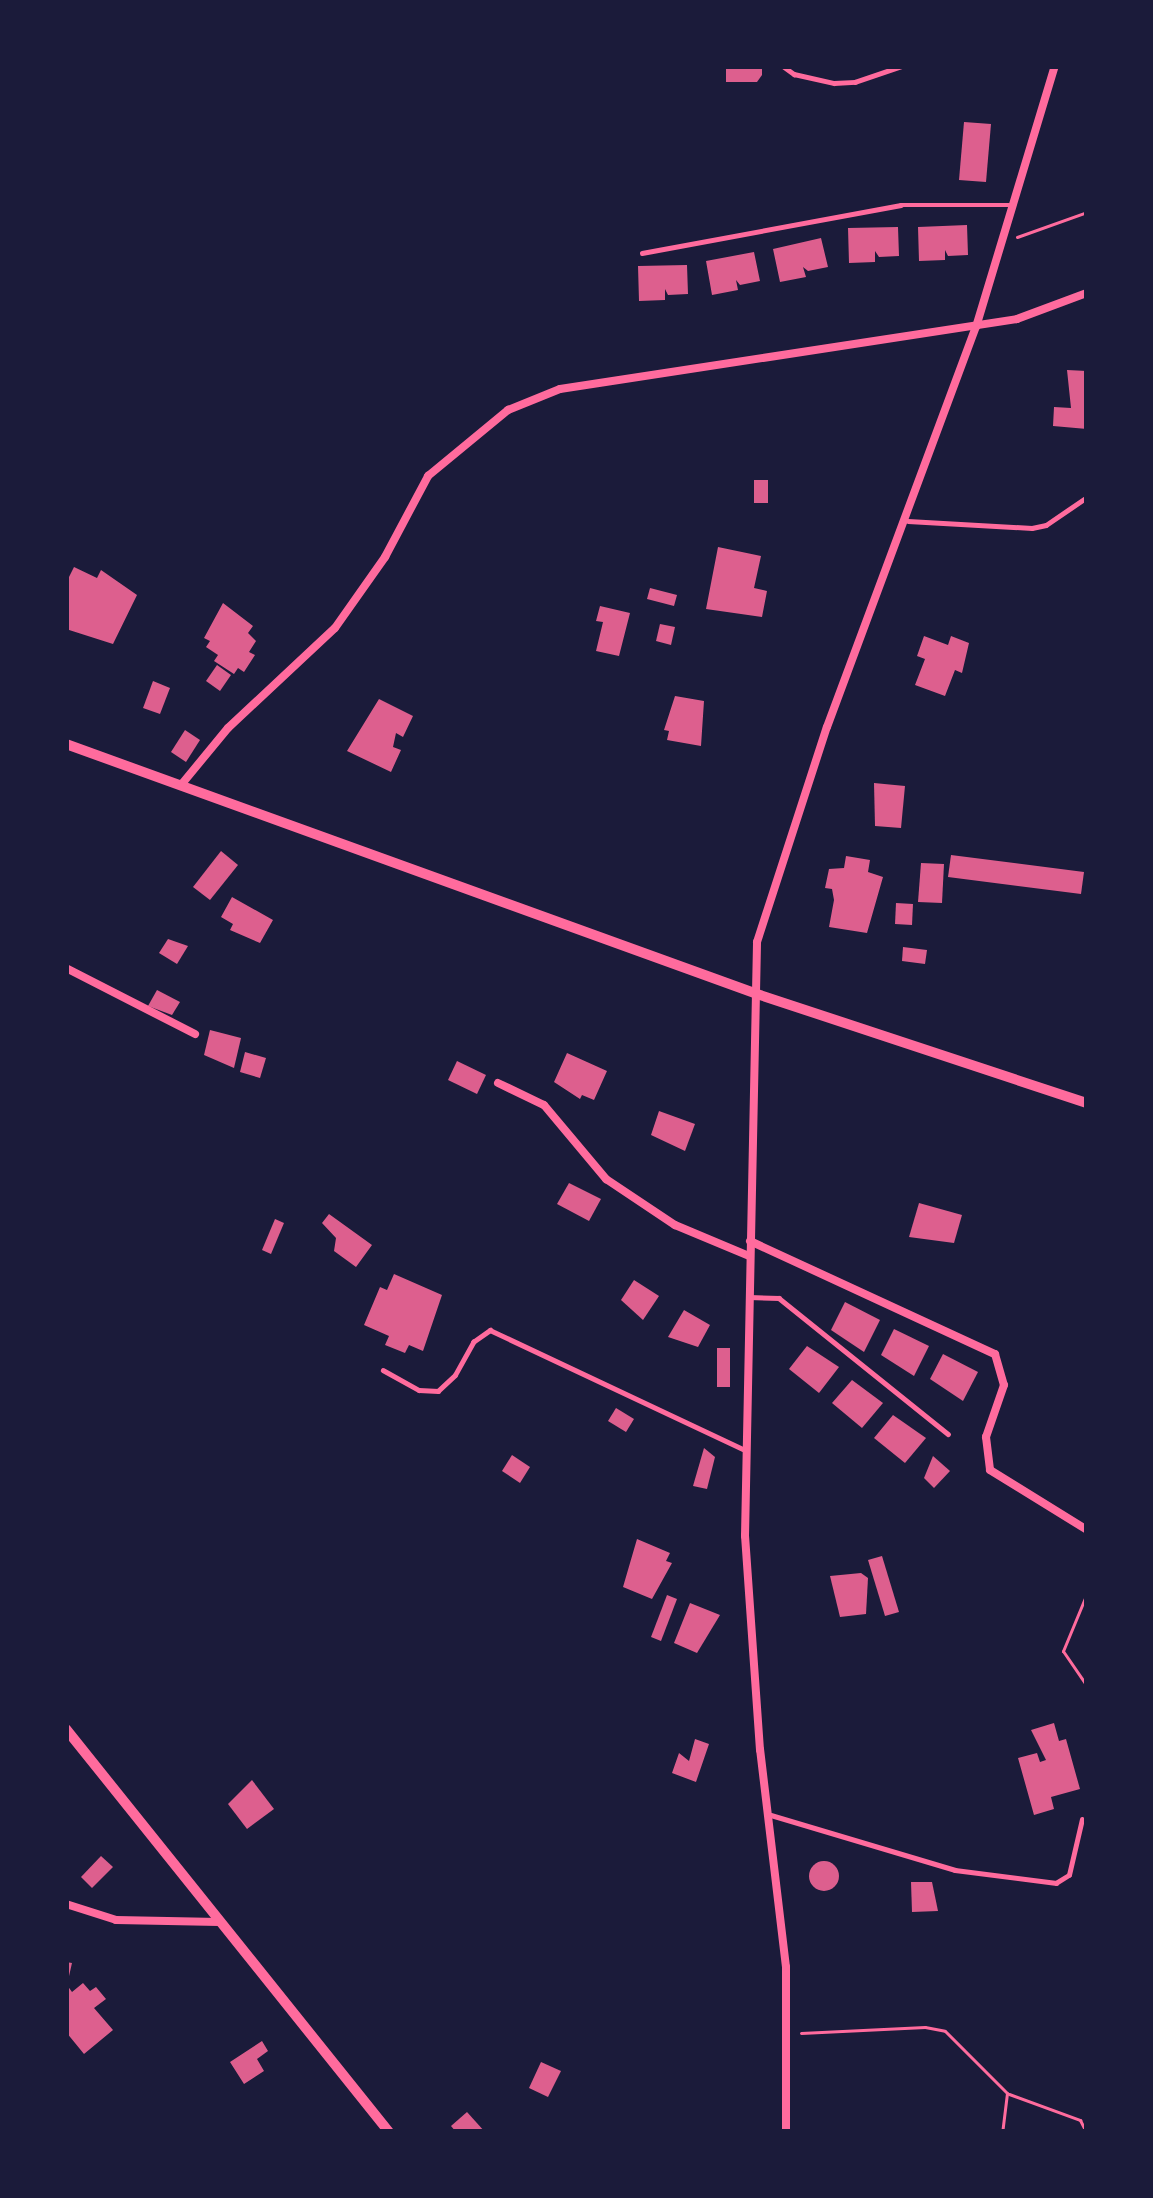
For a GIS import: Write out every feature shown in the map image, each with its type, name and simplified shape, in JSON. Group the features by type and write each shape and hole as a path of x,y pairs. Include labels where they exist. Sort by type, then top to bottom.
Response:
{"street":[{"path":"786,2132 786,1966 766,1814 745,1536 758,942 827,727 908,521 976,327 1055,66"},
{"path":"180,786 228,728 335,628 386,556 428,476 508,410 560,389 976,327 1039,313 1087,293"},
{"path":"66,744 757,994 1087,1102"},
{"path":"66,968 195,1034"},
{"path":"498,1083 544,1105 606,1179 675,1225 749,1256"},
{"path":"750,1241 995,1354 1004,1385 986,1437 990,1470 1087,1531"},
{"path":"66,1729 389,2132"},
{"path":"66,1904 116,1920 219,1922"}],"lane":[{"path":"783,66 794,74 834,83 855,82 902,66"},
{"path":"642,254 901,205 1014,205"},
{"path":"908,521 1032,528 1046,525 1087,497"},
{"path":"749,1297 779,1298 948,1434"},
{"path":"383,1370 419,1390 438,1390 455,1375 473,1342 490,1330 745,1450"},
{"path":"766,1814 955,1870 1056,1883 1070,1875 1082,1819"}],"path":[{"path":"1004,239 1087,212"},
{"path":"1087,1593 1063,1652 1087,1686"},
{"path":"788,2033 926,2026 945,2031 1007,2093 1080,2120 1086,2132"},
{"path":"1002,2132 1007,2093"}],"building":[{"path":"726,66 762,66 762,75 757,82 726,82"},
{"path":"964,122 991,124 986,182 959,180"},
{"path":"967,225 968,255 948,256 945,250 945,260 919,261 918,227"},
{"path":"898,227 899,256 879,257 875,251 875,262 849,263 848,228"},
{"path":"821,238 828,267 808,271 803,267 806,277 780,282 773,249"},
{"path":"754,252 760,281 740,285 736,280 738,290 712,295 706,261"},
{"path":"687,265 688,294 668,295 665,289 665,300 639,301 638,266"},
{"path":"1067,370 1087,371 1087,429 1053,426 1054,407 1071,408"},
{"path":"754,480 768,480 768,503 754,503"},
{"path":"718,547 761,556 754,588 767,591 762,617 706,609"},
{"path":"74,567 97,578 101,570 137,595 113,644 66,629 66,583"},
{"path":"650,588 677,595 674,606 647,599"},
{"path":"223,603 253,626 248,633 256,641 249,652 255,655 244,672 238,668 234,674 214,661 218,655 206,647 210,641 204,638"},
{"path":"600,606 630,613 619,656 596,651 603,622 596,621"},
{"path":"660,624 675,627 671,645 656,641"},
{"path":"924,636 948,645 951,636 969,643 962,673 955,670 945,696 915,685 925,659 917,656"},
{"path":"217,665 231,675 220,691 206,681"},
{"path":"153,681 170,688 160,714 143,708"},
{"path":"675,696 704,701 701,746 667,740 669,731 664,730"},
{"path":"379,699 413,716 403,737 396,733 393,747 401,750 391,772 347,751"},
{"path":"185,730 200,740 186,762 171,752"},
{"path":"874,783 905,786 901,828 875,826"},
{"path":"221,851 238,865 210,900 193,887"},
{"path":"951,855 1084,872 1081,894 948,877"},
{"path":"846,856 870,860 868,872 883,877 867,933 829,927 834,900 832,889 825,888 829,869 844,868"},
{"path":"921,863 944,864 942,903 918,902"},
{"path":"232,897 273,920 260,943 230,930 233,924 221,917"},
{"path":"896,903 913,904 912,925 895,924"},
{"path":"168,939 188,946 177,964 159,953"},
{"path":"903,947 927,950 925,964 902,961"},
{"path":"157,990 180,1002 172,1015 148,1006"},
{"path":"210,1030 241,1038 234,1068 204,1055"},
{"path":"245,1052 266,1058 260,1078 240,1072"},
{"path":"567,1053 607,1071 594,1100 582,1095 580,1099 554,1082"},
{"path":"457,1061 486,1075 477,1094 448,1080"},
{"path":"659,1111 695,1124 685,1151 651,1135"},
{"path":"569,1183 601,1199 589,1221 557,1204"},
{"path":"919,1203 962,1215 954,1243 909,1237"},
{"path":"329,1214 372,1245 356,1267 334,1251 336,1238 322,1223"},
{"path":"275,1219 284,1223 271,1254 262,1250"},
{"path":"394,1274 442,1295 423,1351 409,1345 405,1353 385,1345 389,1336 364,1325 380,1287 387,1290"},
{"path":"634,1280 659,1296 643,1320 621,1300"},
{"path":"845,1302 880,1320 864,1352 831,1330"},
{"path":"684,1310 710,1325 698,1347 668,1337"},
{"path":"894,1329 929,1346 914,1376 881,1355"},
{"path":"807,1346 839,1367 819,1393 789,1369"},
{"path":"717,1348 730,1348 730,1387 717,1387"},
{"path":"943,1354 978,1372 963,1401 930,1379"},
{"path":"852,1380 883,1403 862,1428 832,1403"},
{"path":"616,1408 634,1419 626,1432 608,1421"},
{"path":"893,1415 926,1438 905,1463 874,1438"},
{"path":"704,1448 715,1457 707,1489 693,1486"},
{"path":"512,1455 530,1467 520,1483 502,1471"},
{"path":"933,1456 950,1471 934,1488 924,1478"},
{"path":"637,1539 670,1553 666,1561 672,1563 652,1599 623,1587"},
{"path":"882,1556 899,1612 885,1616 868,1560"},
{"path":"861,1573 868,1578 866,1614 840,1617 830,1576"},
{"path":"667,1595 677,1599 661,1641 651,1637"},
{"path":"690,1603 720,1615 697,1653 674,1643"},
{"path":"1054,1723 1059,1741 1066,1739 1080,1789 1051,1797 1054,1809 1034,1815 1018,1758 1037,1753 1040,1762 1046,1760 1031,1730"},
{"path":"695,1739 709,1744 696,1782 672,1773 679,1753 689,1761"},
{"path":"252,1780 274,1809 247,1829 228,1804"},
{"path":"101,1856 113,1867 92,1888 81,1877"},
{"path":"824,1861 839,1876 824,1891 809,1876"},
{"path":"911,1882 932,1882 938,1911 912,1912"},
{"path":"66,1962 72,1963 67,1985 72,1992 83,1983 90,1991 96,1987 106,1999 94,2008 113,2030 84,2054 66,2032"},
{"path":"262,2041 268,2051 257,2059 264,2071 244,2084 230,2062"},
{"path":"541,2062 561,2071 548,2097 529,2088"},
{"path":"467,2112 485,2132 456,2132 451,2126"}]}
